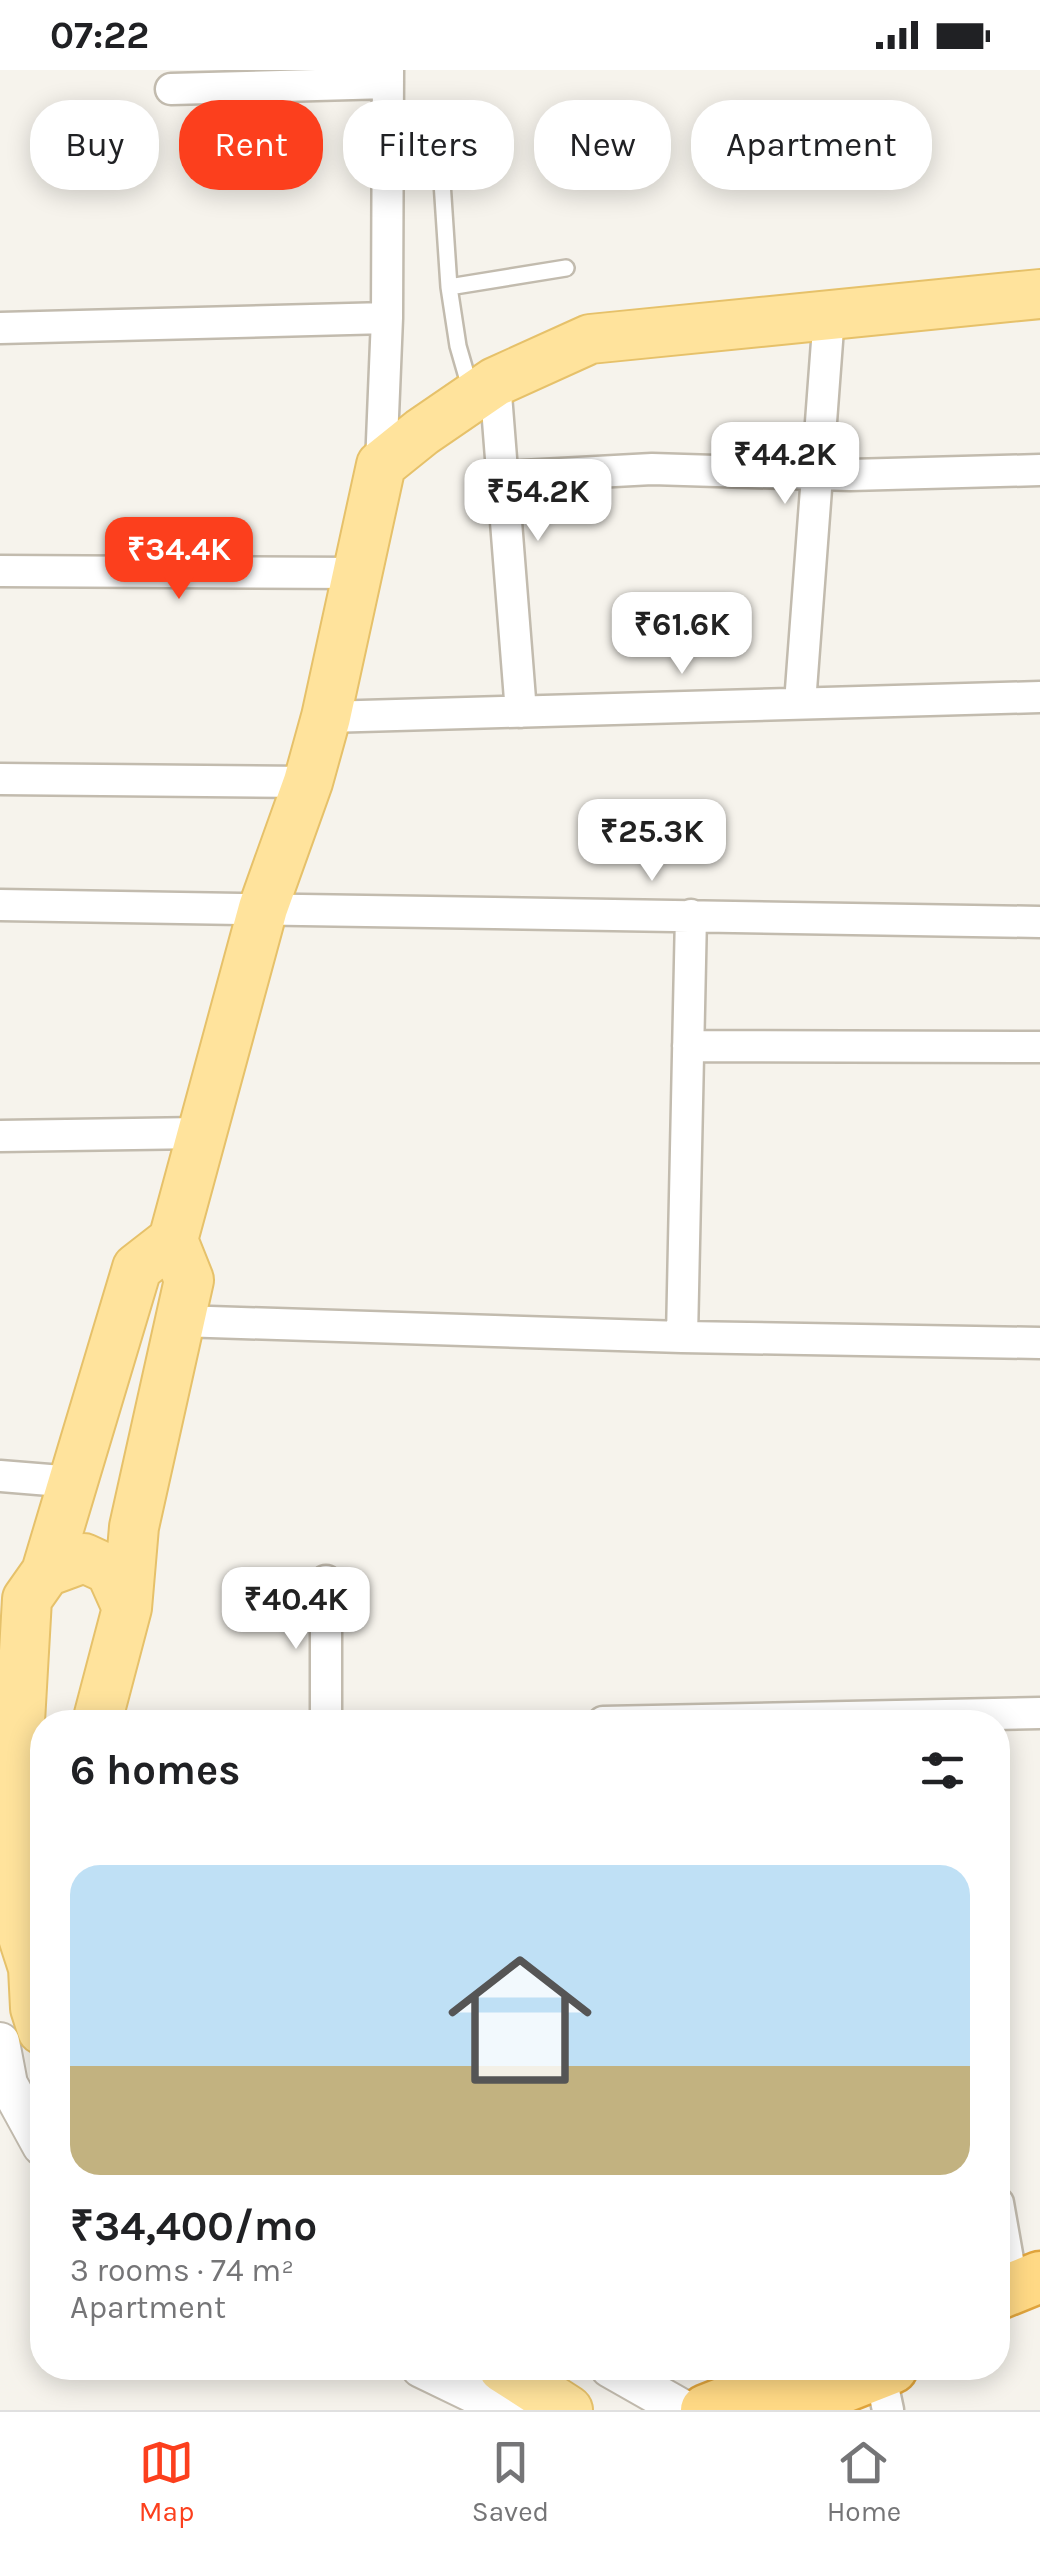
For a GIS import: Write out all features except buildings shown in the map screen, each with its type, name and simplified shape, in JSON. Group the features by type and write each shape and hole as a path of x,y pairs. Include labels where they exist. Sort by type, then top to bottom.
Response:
{"highway":[{"path":"706,2410 782,2380"},
{"path":"785,2410 882,2380"}],"main road":[{"path":"100,1710 127,1608 134,1527 189,1280 173,1240 264,908 326,718 381,465 484,389 590,339 1040,294"},
{"path":"27,1963 27,1599 46,1572 137,1268 173,1240"},
{"path":"46,1572 84,1558 110,1570 127,1608"},
{"path":"522,2380 568,2410"}],"street":[{"path":"172,89 388,77 387,318 381,465"},
{"path":"800,704 829,315"},
{"path":"0,328 387,318"},
{"path":"484,389 502,477 521,712"},
{"path":"502,477 652,469 817,474 1040,470"},
{"path":"0,570 359,573"},
{"path":"326,718 1040,697"},
{"path":"0,779 308,782"},
{"path":"0,905 1040,922"},
{"path":"682,1337 690,915"},
{"path":"688,1046 1040,1046"},
{"path":"0,1136 200,1133"},
{"path":"180,1321 682,1337 1040,1343"},
{"path":"0,1476 74,1482"},
{"path":"326,1581 326,1710"},
{"path":"1010,1714 1040,1713"},
{"path":"0,2042 8,2084 30,2124"},
{"path":"1010,2261 1018,2299"},
{"path":"446,2380 508,2410"},
{"path":"631,2380 684,2410"}],"lane":[{"path":"443,190 449,288 458,346 484,389"},
{"path":"449,288 566,268"}]}
